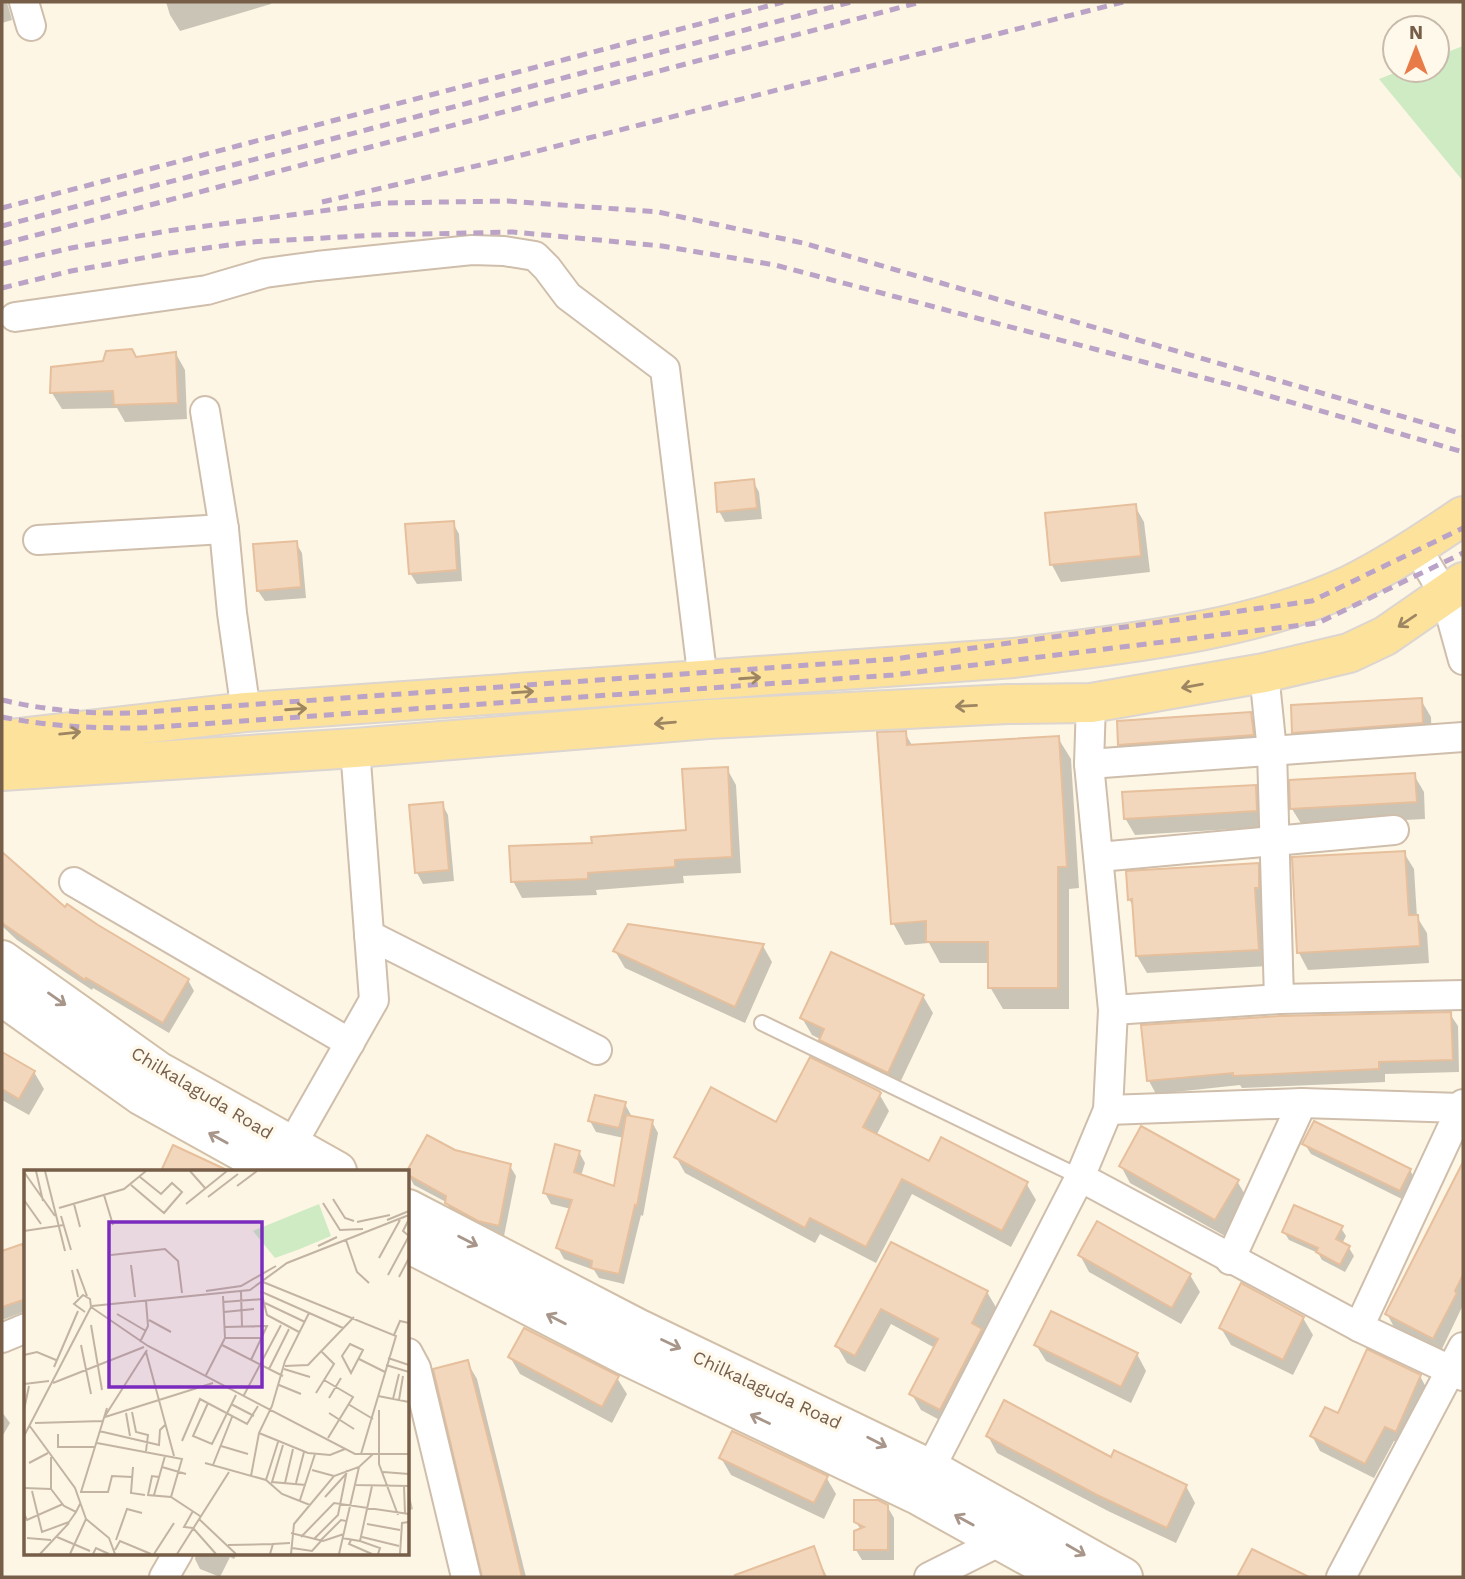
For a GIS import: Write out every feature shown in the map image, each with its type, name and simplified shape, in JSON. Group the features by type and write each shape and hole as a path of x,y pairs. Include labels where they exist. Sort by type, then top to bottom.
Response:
{"main road":[{"path":"2,740 246,712 1014,658 1103,647 1269,615 1348,585 1416,547 1463,516"},
{"path":"2,771 355,748 708,719 1008,704 1091,703 1264,674 1349,653 1384,636 1454,588"},
{"name":"Chilkalaguda Road","path":"2,960 284,1158"},
{"name":"Chilkalaguda Road","path":"2,996 142,1096 284,1158 333,1170"},
{"name":"Chilkalaguda Road","path":"410,1210 638,1328 930,1468 1123,1577"},
{"name":"Chilkalaguda Road","path":"410,1244 625,1354 916,1494 1066,1577"}],"street":[{"path":"15,317 207,290 265,273 317,266 472,250 535,256 568,296 665,369 703,681"},
{"path":"205,411 225,529 232,613 246,712"},
{"path":"38,540 225,529"},
{"path":"1416,547 1454,588 1463,660"},
{"path":"1264,674 1272,751 1279,999"},
{"path":"930,1468 1080,1177 1108,1110 1113,1010 1090,764 1091,703"},
{"path":"1090,764 1463,737"},
{"path":"284,1158 374,1000 355,748"},
{"path":"1099,857 1394,830"},
{"path":"74,883 349,1043"},
{"path":"369,934 597,1050"},
{"path":"1113,1010 1279,999 1463,995"},
{"path":"1108,1110 1302,1102 1462,1106 1359,1327"},
{"path":"1230,1259 1302,1102"},
{"path":"1080,1177 1359,1327 1459,1364 1341,1577"},
{"path":"2,1338 24,1329"},
{"path":"410,1357 416,1368 466,1577"},
{"path":"929,1577 1001,1541"},
{"path":"164,1577 177,1554"}],"lane":[{"path":"762,1023 1080,1177"}],"green space":[{"path":"1463,46 1463,181 1383,84 1451,84 1451,51"}],"building":[{"path":"132,349 136,357 176,352 178,403 114,405 113,391 50,393 51,367 103,361 106,351"},
{"path":"754,479 757,508 717,512 715,483"},
{"path":"1136,504 1141,556 1050,565 1045,513"},
{"path":"454,521 457,570 409,574 405,524"},
{"path":"297,541 301,587 257,591 253,544"},
{"path":"1422,698 1423,723 1292,733 1291,705"},
{"path":"1251,712 1254,735 1118,745 1117,721"},
{"path":"906,731 907,745 1059,736 1067,867 1058,867 1058,988 988,988 988,942 926,942 926,921 891,924 877,732"},
{"path":"728,767 732,857 675,860 675,867 588,873 588,879 511,882 509,846 592,843 591,837 686,830 682,769"},
{"path":"1415,773 1417,802 1290,809 1289,780"},
{"path":"1256,785 1257,811 1124,819 1122,792"},
{"path":"443,802 449,870 415,873 409,805"},
{"path":"1405,851 1409,915 1418,915 1420,946 1297,953 1292,857"},
{"path":"2,852 65,907 67,904 189,979 163,1023 86,978 85,980 2,923"},
{"path":"1259,863 1259,888 1255,888 1259,950 1136,956 1132,899 1128,900 1126,871"},
{"path":"628,924 764,944 735,1007 613,951"},
{"path":"831,952 924,995 888,1073 819,1040 824,1029 800,1018"},
{"path":"1451,1012 1453,1060 1379,1062 1379,1069 1233,1076 1233,1073 1147,1081 1141,1025 1280,1016"},
{"path":"2,1052 35,1071 19,1099 2,1089"},
{"path":"810,1057 881,1093 863,1127 929,1161 941,1137 1028,1182 1002,1231 902,1179 866,1247 810,1218 805,1228 674,1157 711,1087 776,1122"},
{"path":"595,1095 626,1102 619,1128 588,1121"},
{"path":"626,1115 653,1120 637,1206 635,1205 619,1274 591,1268 592,1261 556,1248 572,1200 543,1193 555,1144 580,1151 574,1172 614,1186"},
{"path":"1314,1121 1411,1169 1400,1191 1302,1144"},
{"path":"1141,1126 1239,1180 1215,1220 1119,1166"},
{"path":"427,1135 455,1150 511,1164 499,1226 478,1221 445,1203 446,1196 410,1176 410,1170 408,1170"},
{"path":"173,1145 227,1170 161,1170"},
{"path":"1463,1162 1463,1275 1455,1291 1457,1293 1433,1339 1385,1314"},
{"path":"1294,1205 1343,1226 1336,1239 1350,1246 1340,1265 1316,1252 1318,1248 1282,1232"},
{"path":"1097,1221 1191,1274 1172,1308 1078,1255"},
{"path":"891,1242 988,1291 972,1323 982,1329 940,1410 909,1394 938,1339 881,1309 855,1356 835,1346"},
{"path":"22,1244 24,1250 24,1300 2,1307 2,1251"},
{"path":"1241,1283 1304,1317 1283,1360 1219,1328"},
{"path":"1051,1311 1138,1353 1121,1387 1034,1345"},
{"path":"524,1328 619,1376 602,1407 508,1357"},
{"path":"1367,1349 1421,1375 1396,1432 1385,1427 1365,1464 1310,1436 1325,1407 1338,1413"},
{"path":"468,1360 522,1577 482,1577 433,1369"},
{"path":"1004,1400 1111,1457 1114,1450 1187,1485 1167,1528 1097,1495 986,1436"},
{"path":"732,1431 828,1476 814,1503 719,1458"},
{"path":"854,1500 878,1500 888,1505 888,1550 854,1550 854,1531 864,1527 854,1522"},
{"path":"814,1546 825,1577 735,1575"},
{"path":"1252,1549 1309,1577 1237,1577"}],"railway":[{"path":"2,208 783,2"},
{"path":"2,226 851,2"},
{"path":"2,244 921,2"},
{"path":"322,202 506,159 1123,2"},
{"path":"2,264 71,248 167,231 383,203 508,201 658,212 803,243 1463,434"},
{"path":"2,288 71,271 251,242 377,235 513,232 662,246 775,265 1235,386 1463,452"},
{"path":"2,700 66,711 132,713 894,659 1312,601 1463,528"},
{"path":"2,717 73,726 144,728 893,675 1318,623 1463,553"}]}
